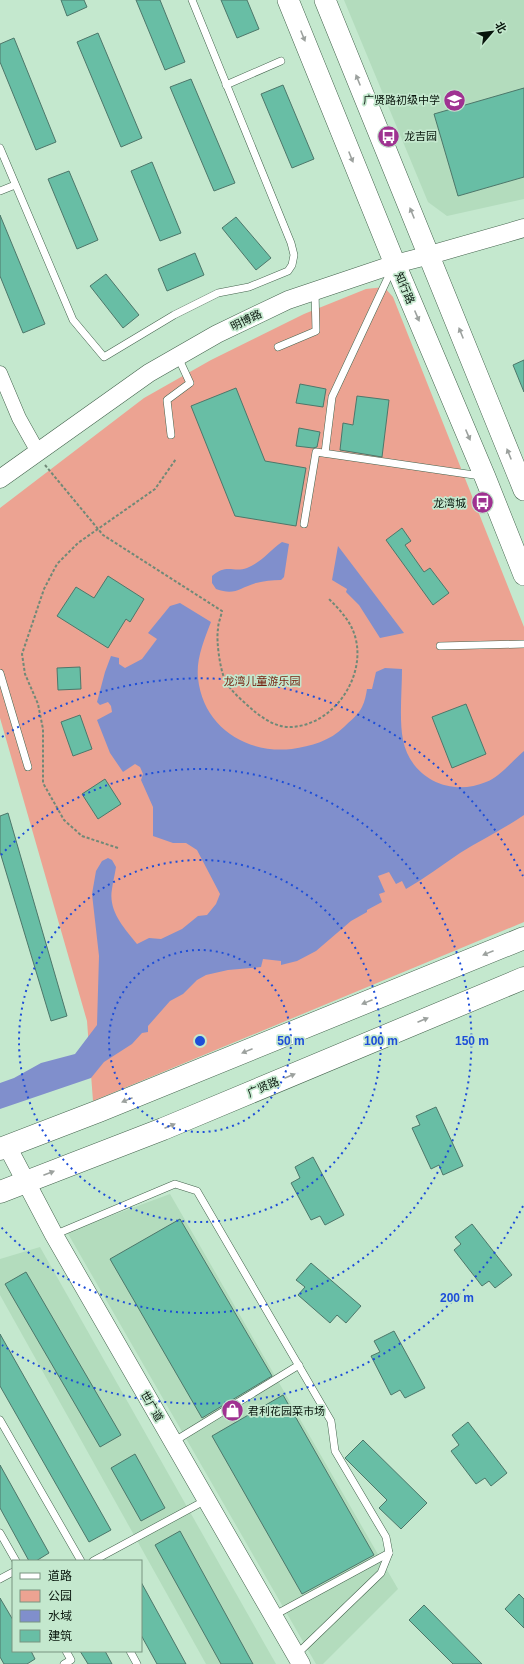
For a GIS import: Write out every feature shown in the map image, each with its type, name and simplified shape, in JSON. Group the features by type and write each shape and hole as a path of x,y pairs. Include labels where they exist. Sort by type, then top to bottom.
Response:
{"main road":[{"name":"知行路","path":"288,0 395,264 485,477 524,575"},
{"path":"325,0 524,490"},
{"path":"4,1148 99,1112 524,938"},
{"name":"广贤路","path":"0,1192 163,1129 524,978"}],"street":[{"name":"明博路","path":"0,479 149,373 217,334 288,300 395,264 430,256 524,228"},
{"path":"0,372 19,418 36,453"},
{"name":"世广道","path":"4,1148 26,1182 54,1236 298,1660"}],"lane":[{"path":"0,148 73,320 104,358 174,315 218,293 250,287 288,271 292,265 294,255 291,243 192,0"},
{"path":"226,85 281,61"},
{"path":"0,192 15,185"},
{"path":"325,453 332,397 395,264"},
{"path":"278,347 316,331 315,291"},
{"path":"172,436 167,400 190,383 178,356"},
{"path":"304,524 316,452 485,477"},
{"path":"440,646 524,644"},
{"path":"0,673 28,767"},
{"path":"54,1236 175,1184 197,1191 299,1365 331,1421 335,1450 386,1537 389,1553 381,1573 298,1660"},
{"path":"173,1442 299,1365"},
{"path":"0,1420 80,1560"},
{"path":"95,1560 206,1500"},
{"path":"0,1533 15,1560"},
{"path":"273,1616 389,1553"},
{"path":"0,1579 12,1573"},
{"path":"66,1652 69,1663"},
{"path":"131,1652 137,1664"}],"path":[{"path":"36,453 103,535 222,611 217,629 219,656 225,680 242,701 266,721 288,728 311,724 330,712 343,698 352,681 358,661 356,640 347,618 328,598"},
{"path":"118,848 82,836 64,820 43,783 44,729 38,704 25,674 22,654 44,589 56,564 78,543 155,489 176,459"}],"shaded area":[{"name":"广贤路初级中学","path":"344,0 524,0 524,199 447,216 428,202"},
{"name":"君利花园菜市场","path":"170,1194 398,1589 323,1664 316,1664 67,1232"},
{"path":"40,1247 276,1664 206,1664 0,1295 0,1259"}],"green space":[{"name":"龙湾儿童游乐园","path":"384,287 393,297 524,627 524,922 93,1101 87,1021 0,718 0,508 144,398 211,360 304,314 366,289"}],"water":[{"path":"282,542 289,544 284,577 281,580 259,582 228,592 216,589 212,583 212,576 217,572 226,569 238,570 252,566"},
{"path":"338,546 404,633 380,638 359,605 346,592 347,589 332,580"},
{"path":"180,603 211,622 199,657 198,678 202,695 208,710 218,723 230,734 243,742 259,747 275,749 292,749 320,742 339,732 359,712 364,702 367,689 372,689 376,672 385,668 402,669 401,714 403,740 407,754 414,765 434,781 446,786 473,786 491,780 524,751 524,815 460,853 406,889 402,881 396,884 389,872 378,876 385,892 379,894 382,902 351,921 316,951 297,961 281,965 281,961 263,959 261,967 228,970 206,975 197,980 183,994 170,1001 148,1026 148,1032 142,1033 132,1044 104,1062 91,1078 0,1109 0,1083 14,1078 41,1063 75,1054 97,1025 99,956 92,894 96,871 102,861 108,858 112,860 116,867 111,897 112,905 118,919 137,944 149,938 161,939 182,929 198,916 207,915 216,904 220,894 197,850 186,843 173,843 153,836 153,807 141,780 143,774 140,767 135,764 123,772 110,753 97,720 112,712 111,706 108,702 100,705 97,702 111,656 119,658 119,664 125,668 142,659 157,639 148,633 170,606"}],"building":[{"path":"61,0 84,0 87,7 67,16"},
{"path":"136,0 160,0 185,62 165,70"},
{"path":"221,0 247,0 259,29 237,38"},
{"path":"98,33 142,138 121,147 77,42"},
{"path":"14,38 56,142 36,150 0,62 0,44"},
{"path":"191,79 235,183 214,191 170,87"},
{"path":"283,85 314,159 292,168 261,94"},
{"path":"524,88 524,177 458,196 434,114"},
{"path":"152,162 181,233 160,241 131,171"},
{"path":"69,171 98,240 77,249 48,179"},
{"path":"0,215 45,324 23,333 0,276"},
{"path":"236,217 271,258 256,270 222,228"},
{"path":"195,253 204,275 167,291 158,269"},
{"path":"106,274 139,315 123,328 90,286"},
{"path":"524,360 524,392 513,365"},
{"path":"300,384 326,389 323,407 296,403"},
{"path":"236,388 265,461 306,468 296,526 235,516 191,406"},
{"path":"357,396 389,400 382,457 340,450 343,423 353,425"},
{"path":"299,428 320,432 317,447 296,446"},
{"path":"402,528 411,541 405,545 424,572 430,568 449,593 433,605 386,540"},
{"path":"108,576 144,599 130,622 126,619 108,648 57,616 76,587 94,598"},
{"path":"80,667 81,689 58,690 57,668"},
{"path":"466,704 486,754 452,768 432,717"},
{"path":"80,715 92,749 73,756 61,722"},
{"path":"105,779 121,804 98,819 82,794"},
{"path":"8,813 67,1016 51,1021 0,852 0,816"},
{"path":"436,1107 463,1166 443,1175 439,1165 431,1169 412,1128 420,1125 416,1116"},
{"path":"313,1157 344,1215 325,1225 320,1216 311,1220 291,1183 300,1178 295,1167"},
{"path":"180,1219 272,1376 202,1418 110,1259"},
{"path":"472,1224 512,1275 495,1288 489,1281 482,1286 454,1250 461,1244 455,1237"},
{"path":"311,1263 361,1306 346,1323 337,1315 330,1323 298,1295 305,1287 296,1280"},
{"path":"26,1272 121,1435 100,1447 5,1284"},
{"path":"394,1331 425,1388 405,1398 400,1390 391,1395 371,1356 380,1352 374,1341"},
{"path":"0,1334 111,1530 89,1542 0,1386"},
{"path":"283,1395 374,1555 302,1594 212,1436"},
{"path":"468,1422 507,1473 491,1486 485,1478 476,1484 451,1451 459,1445 452,1435"},
{"path":"363,1440 427,1503 401,1529 379,1508 387,1500 345,1458"},
{"path":"135,1454 165,1508 141,1521 111,1468"},
{"path":"0,1465 49,1553 38,1560 28,1560 0,1508"},
{"path":"180,1531 253,1664 221,1664 155,1545"},
{"path":"142,1584 186,1664 157,1664 142,1637"},
{"path":"519,1594 524,1599 524,1628 505,1609"},
{"path":"0,1598 12,1618 12,1652 32,1652 35,1659 27,1664 4,1664 0,1657"},
{"path":"424,1605 482,1664 453,1664 409,1620"},
{"path":"81,1652 106,1652 112,1664 88,1664"}],"place":[{"name":"广贤路初级中学","path":"455,100"},
{"name":"龙吉园","path":"389,136"},
{"name":"龙湾城","path":"482,503"},
{"name":"君利花园菜市场","path":"232,1411"}]}
